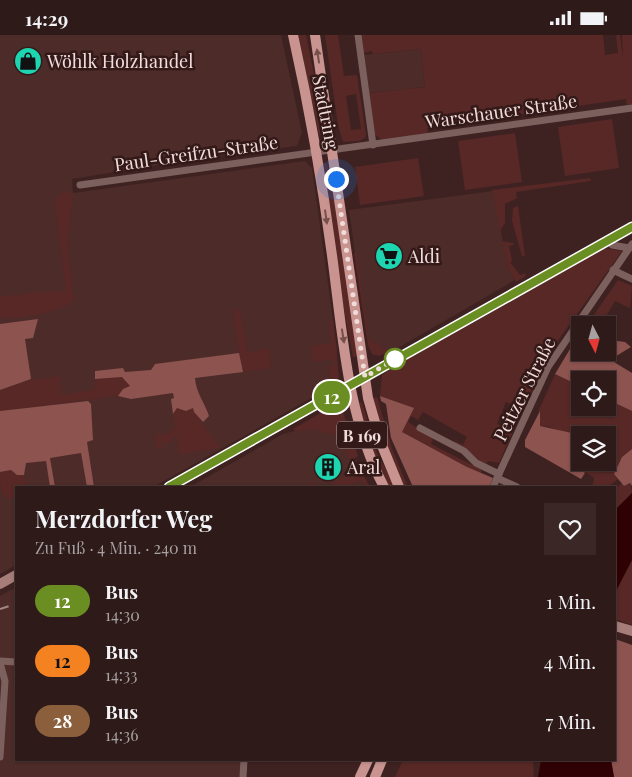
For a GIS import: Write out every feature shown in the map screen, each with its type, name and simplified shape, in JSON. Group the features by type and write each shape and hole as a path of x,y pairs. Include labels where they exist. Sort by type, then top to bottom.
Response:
{"main road":[{"name":"Stadtring","path":"293,35 317,151 350,386 369,457 384,486"},
{"name":"Stadtring","path":"314,35 368,398 381,443 399,486"},
{"path":"360,777 368,761"},
{"path":"375,777 382,761"}],"street":[{"path":"358,35 374,145"},
{"name":"Warschauer Straße","path":"332,150 632,108"},
{"name":"Paul-Greifzu-Straße","path":"80,185 332,150"},
{"path":"171,486 632,227"},
{"path":"609,240 612,245 630,246"},
{"name":"Peitzer Straße","path":"493,486 548,367 630,246"},
{"path":"613,270 632,279"},
{"path":"420,428 464,451 476,463 515,486"},
{"path":"0,584 15,576"},
{"path":"618,627 632,631"},
{"path":"0,757 5,681 0,662 15,662"},
{"path":"243,777 244,761"}],"shaded area":[{"path":"0,35 281,35 302,133 297,146 201,158 72,179 73,193 305,161 312,168 337,349 338,378 315,396 155,486 15,486 15,566 0,574"},
{"path":"298,35 306,35 326,134 319,135"},
{"path":"325,35 338,35 344,76 357,75 365,138 359,141 343,142 338,125","holes":["356,94 361,129 351,130 346,96"]},
{"path":"360,35 603,35 605,55 618,53 616,35 620,35 623,59 622,35 632,35 632,104 627,105 626,99 427,128 428,134 383,140 375,135 369,93 425,87 421,49 373,54 372,51 363,53"},
{"path":"421,49 425,87 369,93 364,55"},
{"path":"612,119 619,168 565,176 558,127"},
{"path":"515,133 522,182 465,190 458,141"},
{"path":"418,158 424,196 360,205 355,167"},
{"path":"323,163 327,163 338,215 358,356 353,357 342,299"},
{"path":"590,178 591,181 516,192 517,198 505,204 505,223 500,231 492,190"},
{"path":"493,191 508,268 515,280 391,352 367,338 349,210"},
{"path":"63,192 73,193 67,246 74,300 49,312 0,319 0,297 38,292 66,291 55,204 56,197"},
{"path":"518,206 525,256 522,256 512,221 513,208"},
{"path":"502,241 513,243 514,245 509,246 512,261 510,262 520,275 525,273 526,276 516,282 508,268"},
{"path":"603,248 622,251 576,316 571,316 571,322 547,356 523,409 506,402 497,424 513,431 499,463 488,461 486,465 481,463 453,443 455,441 463,445 467,437 423,412 418,420 411,416 408,422 433,438 431,444 482,470 480,474 401,432 413,408 380,396 382,375 416,353"},
{"path":"354,253 357,253 369,339 391,352 379,356 372,354 368,345"},
{"path":"618,280 632,286 630,308 615,301 606,316 593,316"},
{"path":"232,306 241,312 247,352 269,349 271,368 243,372 241,370"},
{"path":"38,319 33,338 25,339 31,379 0,390 0,324"},
{"path":"333,320 339,377 333,385 314,398 309,396 331,384 328,366 334,365 333,359 313,362 311,346 331,343 329,321"},
{"path":"616,341 625,342 631,347 616,356"},
{"path":"571,347 571,361 614,361 632,373 632,411 616,403 616,371 571,371 571,382 555,374"},
{"path":"239,353 243,372 195,378 197,388 209,416 203,422 194,412 193,408 186,411 177,408 173,414 171,399 174,398 173,393 131,399 118,396 123,389 130,386 122,377 95,379 95,371 123,368 125,372 151,370 155,364"},
{"path":"555,374 571,382 571,416 616,416 616,403 632,411 632,449 622,457 616,470 616,426 571,426 571,434 568,434 549,427 540,426 540,411 538,412"},
{"path":"60,376 62,395 94,389 95,379 122,377 130,387 123,389 118,396 0,411 0,390 30,380"},
{"path":"380,396 414,408 402,432 467,467 493,478 489,486 413,486 391,438 386,404 381,401"},
{"path":"377,397 392,449 408,486 404,486 391,459 373,398"},
{"path":"88,401 91,404 93,440 87,442 94,486 87,486 81,453 50,458 55,486 50,486 46,461 26,463 24,475 17,475 11,470 0,472 0,411"},
{"path":"362,402 376,451 394,486 389,486 371,450 358,403"},
{"path":"341,406 358,456 354,459 350,459 344,450 350,447 344,438 317,430 295,431 293,429 329,408"},
{"path":"177,408 193,408 220,448 179,454 177,436 172,437 172,442 162,443 163,448 157,449 155,435 171,433 171,429 175,428 173,414"},
{"path":"540,411 540,426 571,433 571,471 583,471 585,473 581,479 525,447 525,440"},
{"path":"314,426 346,435 359,468 369,486 192,486 283,434"},
{"path":"632,449 632,486 630,483 624,486 614,474 622,457"},
{"path":"359,468 369,486 362,486 362,481 359,480 350,486 328,486"},
{"path":"11,470 17,475 24,475 27,486 15,486 15,497 7,497 2,492 0,472"},
{"path":"584,471 615,471 614,474 618,479 609,486 589,486 593,484 594,478"},
{"path":"312,482 323,486 305,486"},
{"path":"622,483 624,486 630,483 632,493 616,509 616,488"},
{"path":"632,493 632,560 616,591 616,509"},
{"path":"632,560 632,625 616,619 616,591"},
{"path":"15,588 15,761 247,761 246,777 0,777 0,596"},
{"path":"616,639 632,645 632,777 614,777 611,761 616,761"},
{"path":"403,761 533,761 534,777 395,777"},
{"path":"541,761 611,761 614,777 538,777"}],"railway":[{"path":"0,609 15,604"}],"bus line":[{"name":"12","path":"171,486 632,227"}],"place":[{"name":"Wöhlk Holzhandel","path":"28,61"},
{"name":"Aldi","path":"389,256"},
{"name":"Aral","path":"328,467"}],"route":[{"path":"336,179 365,377 395,359"}]}
